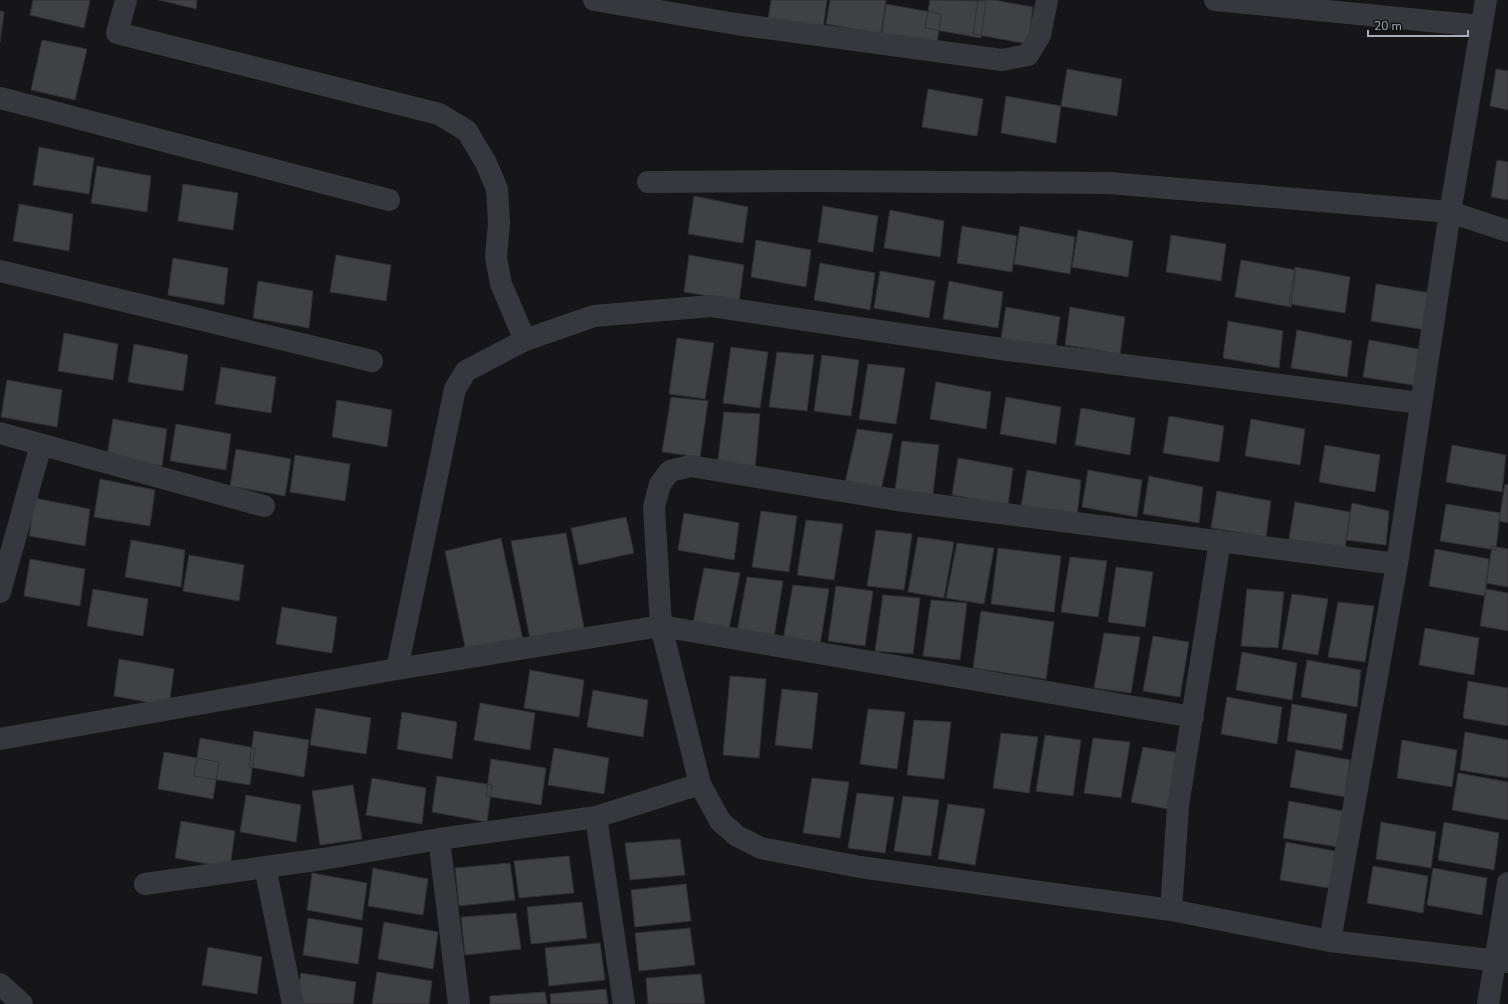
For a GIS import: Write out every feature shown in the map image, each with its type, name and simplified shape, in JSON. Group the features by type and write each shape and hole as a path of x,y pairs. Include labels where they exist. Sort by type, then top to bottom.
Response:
{"street":[{"path":"126,0 117,33 439,114 467,132 486,163 497,189 500,223 496,257 501,284 525,340"},
{"path":"594,0 736,24 1002,60 1028,54 1040,35 1047,0"},
{"path":"1215,0 1481,26"},
{"path":"1330,941 1397,564 1420,403 1450,212 1486,0"},
{"path":"0,98 388,200"},
{"path":"648,182 823,181 1108,183 1450,212 1508,231"},
{"path":"0,271 372,361"},
{"path":"397,669 455,389 466,371 525,340 594,316 711,306 1016,351 1420,403"},
{"path":"0,433 264,506"},
{"path":"0,592 41,445"},
{"path":"1397,564 897,500 690,466 670,471 660,484 654,507 661,626 700,784 720,821 737,836 761,848 860,867 1172,910 1330,941 1502,961"},
{"path":"1172,910 1178,806 1220,541"},
{"path":"0,739 397,669 661,626 1193,717"},
{"path":"146,884 323,859 439,839 596,817 700,784"},
{"path":"596,817 624,1004"},
{"path":"439,839 459,1004"},
{"path":"265,867 293,1004"},
{"path":"1488,1004 1502,961 1508,883"},
{"path":"0,984 22,1004"}],"building":[{"path":"33,0 90,0 84,28 30,15"},
{"path":"159,0 197,0 196,9"},
{"path":"771,0 827,0 823,29 768,20"},
{"path":"830,0 886,0 881,34 826,24"},
{"path":"930,0 986,1 981,38 925,28"},
{"path":"978,0 994,0 1033,7 1028,44 973,34"},
{"path":"886,4 941,14 936,51 881,41"},
{"path":"0,11 4,12 0,42"},
{"path":"42,40 87,49 75,100 31,90"},
{"path":"1067,69 1122,79 1117,116 1061,106"},
{"path":"1496,69 1508,71 1508,110 1490,106"},
{"path":"928,89 983,99 977,136 922,127"},
{"path":"1006,96 1061,106 1056,143 1001,133"},
{"path":"39,147 94,158 89,194 33,185"},
{"path":"1497,160 1508,162 1508,200 1491,197"},
{"path":"97,166 151,176 147,212 91,203"},
{"path":"183,184 238,193 233,230 178,221"},
{"path":"694,196 748,207 743,243 688,234"},
{"path":"19,204 73,214 69,251 13,241"},
{"path":"823,206 878,216 873,252 818,242"},
{"path":"890,210 944,221 940,257 884,248"},
{"path":"962,226 1017,236 1012,272 957,263"},
{"path":"1020,226 1075,237 1070,274 1014,264"},
{"path":"1078,230 1133,241 1128,277 1072,267"},
{"path":"1171,235 1226,244 1221,281 1166,272"},
{"path":"756,240 811,250 806,287 751,277"},
{"path":"336,255 391,265 386,301 330,292"},
{"path":"689,255 744,265 739,301 684,292"},
{"path":"173,258 228,268 224,305 168,295"},
{"path":"1241,260 1296,270 1291,307 1235,297"},
{"path":"820,263 875,273 870,310 814,300"},
{"path":"1295,267 1350,277 1345,313 1289,304"},
{"path":"880,271 935,281 929,318 874,308"},
{"path":"258,281 313,291 309,328 253,318"},
{"path":"949,281 1003,292 998,328 943,319"},
{"path":"1376,284 1431,293 1426,330 1371,321"},
{"path":"1006,307 1060,317 1055,353 1000,344"},
{"path":"1070,307 1125,317 1120,354 1065,345"},
{"path":"1228,321 1283,331 1279,368 1223,358"},
{"path":"1297,330 1352,341 1347,377 1291,368"},
{"path":"64,333 118,344 113,380 58,371"},
{"path":"677,338 714,343 705,399 669,394"},
{"path":"1369,340 1424,350 1419,386 1363,377"},
{"path":"134,344 188,355 183,391 128,382"},
{"path":"731,347 768,352 760,408 723,403"},
{"path":"777,352 814,355 807,411 769,407"},
{"path":"822,355 859,360 851,416 814,411"},
{"path":"868,364 905,368 896,424 859,419"},
{"path":"221,367 276,377 271,413 215,404"},
{"path":"7,380 62,390 57,427 1,417"},
{"path":"936,382 991,392 986,429 930,419"},
{"path":"671,397 708,401 700,457 662,452"},
{"path":"1006,397 1061,407 1056,444 1000,434"},
{"path":"337,400 392,410 387,447 332,437"},
{"path":"1081,408 1135,418 1130,455 1075,445"},
{"path":"724,412 760,414 755,470 717,467"},
{"path":"1169,416 1224,426 1219,462 1163,453"},
{"path":"113,419 167,429 162,466 107,456"},
{"path":"1251,419 1305,429 1300,465 1245,456"},
{"path":"176,424 231,434 226,470 170,461"},
{"path":"857,429 893,434 881,490 845,483"},
{"path":"902,441 939,445 932,501 894,497"},
{"path":"1325,445 1380,455 1375,492 1319,482"},
{"path":"1452,445 1506,455 1502,492 1446,482"},
{"path":"236,449 291,459 285,496 230,486"},
{"path":"295,455 350,464 345,501 290,492"},
{"path":"958,458 1013,468 1008,505 952,495"},
{"path":"1027,470 1081,480 1077,516 1021,507"},
{"path":"1088,470 1142,480 1137,517 1082,507"},
{"path":"1149,476 1203,487 1199,523 1143,514"},
{"path":"100,479 155,490 150,526 94,517"},
{"path":"1505,484 1508,485 1508,523 1499,521"},
{"path":"1217,491 1271,501 1266,537 1211,528"},
{"path":"35,498 90,509 85,546 29,536"},
{"path":"1295,502 1350,512 1345,549 1289,539"},
{"path":"1352,503 1389,511 1386,545 1346,540"},
{"path":"1446,504 1500,513 1496,550 1440,541"},
{"path":"761,511 797,516 789,572 752,567"},
{"path":"684,513 739,523 734,560 678,550"},
{"path":"626,517 634,553 579,565 571,528"},
{"path":"806,520 843,524 834,580 797,575"},
{"path":"876,530 912,534 904,590 867,586"},
{"path":"566,533 585,633 531,644 511,541"},
{"path":"918,537 954,542 944,598 908,592"},
{"path":"501,538 523,640 466,652 445,551"},
{"path":"131,540 185,550 181,587 125,577"},
{"path":"957,543 994,548 984,604 946,598"},
{"path":"1492,546 1508,549 1508,587 1486,583"},
{"path":"998,548 1061,556 1054,612 991,604"},
{"path":"1435,549 1489,559 1485,596 1429,586"},
{"path":"189,555 244,565 239,601 183,591"},
{"path":"1070,557 1107,561 1098,617 1061,612"},
{"path":"30,559 85,569 80,606 24,596"},
{"path":"1116,567 1153,572 1145,627 1108,622"},
{"path":"704,568 740,573 729,629 693,623"},
{"path":"747,577 783,581 774,637 737,632"},
{"path":"793,585 829,589 820,645 783,640"},
{"path":"836,586 873,591 865,646 828,641"},
{"path":"93,589 148,599 143,636 87,626"},
{"path":"1247,589 1284,592 1278,648 1241,646"},
{"path":"1486,589 1508,593 1508,631 1480,626"},
{"path":"1292,594 1328,599 1318,655 1282,649"},
{"path":"883,595 920,598 913,654 875,651"},
{"path":"931,600 967,603 960,660 923,656"},
{"path":"1338,602 1374,606 1365,662 1328,657"},
{"path":"282,607 337,617 332,653 276,644"},
{"path":"981,611 1054,622 1046,679 973,668"},
{"path":"1425,628 1479,638 1474,675 1419,665"},
{"path":"1104,633 1140,637 1131,693 1094,688"},
{"path":"1153,636 1189,642 1180,697 1143,691"},
{"path":"1242,652 1297,663 1292,700 1236,690"},
{"path":"119,659 174,669 169,706 114,696"},
{"path":"1307,660 1361,670 1357,707 1301,697"},
{"path":"530,670 584,680 579,717 524,708"},
{"path":"730,676 766,679 759,758 723,755"},
{"path":"1468,681 1508,688 1508,726 1463,718"},
{"path":"782,689 818,693 812,749 775,745"},
{"path":"593,690 648,700 643,737 587,727"},
{"path":"1227,697 1282,707 1277,744 1221,734"},
{"path":"480,703 535,713 530,750 474,740"},
{"path":"1292,704 1347,714 1342,750 1287,741"},
{"path":"316,708 371,718 366,754 310,745"},
{"path":"868,709 905,712 897,769 860,764"},
{"path":"402,712 457,722 452,759 397,749"},
{"path":"914,720 951,722 944,779 907,775"},
{"path":"254,731 309,740 304,777 249,767"},
{"path":"1465,732 1508,740 1508,778 1460,770"},
{"path":"1001,733 1038,737 1029,793 993,788"},
{"path":"1045,735 1081,740 1073,796 1036,791"},
{"path":"200,738 255,748 250,785 194,776"},
{"path":"1093,738 1130,742 1121,798 1084,793"},
{"path":"1402,740 1457,750 1452,787 1397,778"},
{"path":"1143,747 1179,753 1168,809 1131,802"},
{"path":"554,748 609,758 604,794 548,785"},
{"path":"1296,750 1350,760 1345,797 1290,787"},
{"path":"164,752 219,762 213,799 158,789"},
{"path":"491,759 546,768 541,805 486,796"},
{"path":"1458,773 1508,782 1508,820 1452,810"},
{"path":"437,776 492,785 487,822 432,812"},
{"path":"372,778 426,788 422,824 366,815"},
{"path":"812,778 849,782 840,838 803,833"},
{"path":"353,785 362,839 320,845 312,791"},
{"path":"857,793 894,797 885,853 848,848"},
{"path":"246,795 301,805 296,842 240,832"},
{"path":"903,796 939,800 931,856 894,851"},
{"path":"1289,801 1343,811 1338,847 1283,838"},
{"path":"948,804 985,809 975,865 938,859"},
{"path":"181,821 235,831 230,868 175,858"},
{"path":"1381,822 1436,832 1431,868 1376,859"},
{"path":"1444,822 1499,833 1494,870 1438,860"},
{"path":"680,839 685,875 630,880 625,843"},
{"path":"1286,842 1340,852 1335,889 1280,880"},
{"path":"569,856 574,893 519,898 514,861"},
{"path":"510,863 515,900 459,906 455,868"},
{"path":"1373,866 1428,876 1423,913 1367,903"},
{"path":"373,868 428,879 423,915 368,906"},
{"path":"1433,868 1487,878 1482,915 1427,905"},
{"path":"312,873 367,883 362,920 307,910"},
{"path":"686,884 691,921 635,927 631,890"},
{"path":"582,902 587,938 531,944 527,907"},
{"path":"516,913 521,949 465,955 461,917"},
{"path":"308,918 363,928 358,964 303,955"},
{"path":"384,922 438,932 433,969 378,959"},
{"path":"690,928 695,965 639,971 635,933"},
{"path":"600,943 605,980 549,986 545,948"},
{"path":"208,947 262,957 257,994 202,985"},
{"path":"377,972 432,981 429,1004 372,1004"},
{"path":"301,973 356,982 353,1004 296,1004"},
{"path":"701,974 705,1004 648,1004 646,978"},
{"path":"606,989 608,1004 551,1004 550,994"},
{"path":"545,992 547,1004 490,1004 490,996"}]}
